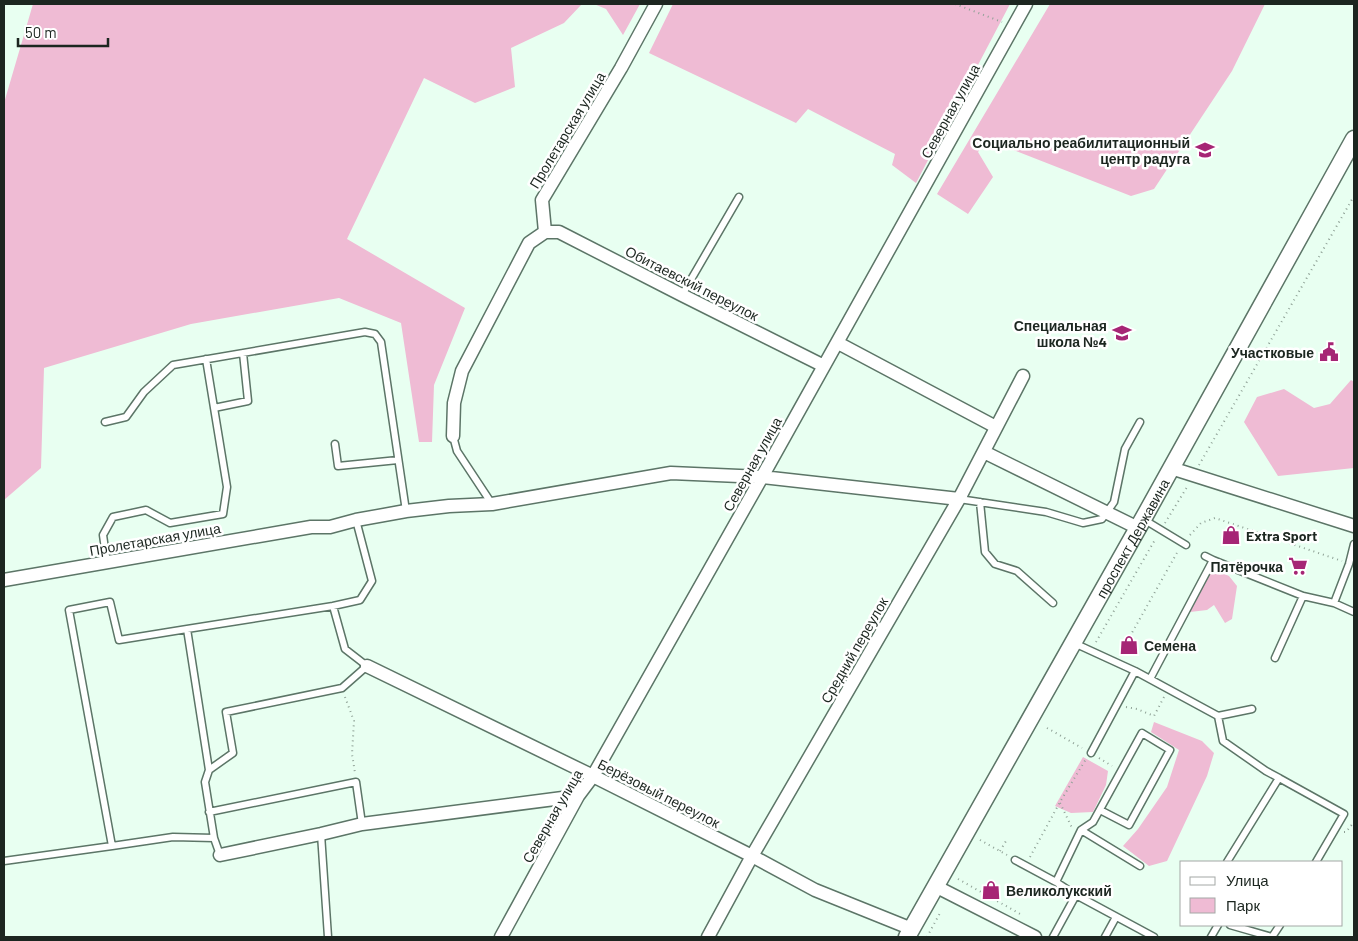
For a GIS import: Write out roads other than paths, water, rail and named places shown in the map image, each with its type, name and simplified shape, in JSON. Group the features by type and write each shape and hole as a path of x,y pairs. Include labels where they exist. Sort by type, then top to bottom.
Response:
{"main road":[{"name":"проспект Державина","path":"909,933 1353,145"}],"street":[{"name":"Пролетарская улица","path":"545,232 542,200 622,68 656,4"},
{"name":"Северная улица","path":"501,937 578,796 593,776 762,478 1026,4"},
{"name":"Обитаевский переулок","path":"545,232 559,232 824,366"},
{"path":"453,436 454,403 462,371 529,243 545,232"},
{"path":"838,342 996,427"},
{"name":"Средний переулок","path":"708,937 752,856 958,499 1024,376"},
{"path":"984,452 1107,513 1140,524"},
{"path":"1171,468 1354,526"},
{"name":"Пролетарская улица","path":"4,580 311,527 330,527 406,511 492,504 671,472 762,478 958,499"},
{"name":"Берёзовый переулок","path":"367,666 593,776 815,890 909,933"},
{"path":"220,855 362,824 578,796"},
{"path":"935,886 1035,937"}],"lane":[{"path":"682,295 739,197"},
{"path":"105,422 126,416 144,392 173,365 365,332 375,334 381,342 406,511"},
{"path":"214,408 248,401 243,353"},
{"path":"107,563 103,534 113,517 146,510 170,523 223,514 227,487 206,359"},
{"path":"958,499 1046,512 1084,523 1102,519 1114,502 1125,449 1140,422"},
{"path":"453,436 457,450 492,504"},
{"path":"335,444 338,466 398,460"},
{"path":"980,502 985,552 994,564 1017,571 1053,603"},
{"path":"112,846 68,610 110,602 118,640 333,606 360,600 372,580 356,520"},
{"path":"1140,524 1161,530 1186,545"},
{"path":"1334,603 1349,564 1354,544"},
{"path":"1205,556 1303,596 1334,603 1354,612"},
{"path":"1150,679 1214,560"},
{"path":"1275,658 1303,596"},
{"path":"209,770 233,753 226,712 342,688 367,666 346,650 333,606"},
{"path":"187,630 209,770 205,782 209,812 214,838 220,855"},
{"path":"1074,643 1135,671 1218,716 1252,709"},
{"path":"1090,753 1135,671"},
{"path":"1218,716 1223,741 1266,771 1344,814 1317,861"},
{"path":"1056,882 1078,840 1081,830 1093,822 1142,733 1170,750 1129,825 1100,810"},
{"path":"1228,861 1279,778"},
{"path":"209,812 356,782 362,824"},
{"path":"1081,830 1140,866"},
{"path":"321,834 328,937"},
{"path":"4,861 173,837 214,838"},
{"path":"1015,860 1154,937"},
{"path":"1053,937 1076,895"},
{"path":"1105,937 1116,917"},
{"path":"1211,937 1217,926"},
{"path":"1234,926 1272,937 1279,926"}],"place":[{"name":"Социально реабилитационный центр радуга","path":"1205,150"},
{"name":"Специальная школа №4","path":"1122,333"},
{"name":"Участковые","path":"1329,352"},
{"name":"Extra Sport","path":"1231,535"},
{"name":"Пятёрочка","path":"1298,566"},
{"name":"Семена","path":"1129,645"},
{"name":"Великолукский","path":"991,890"}]}
